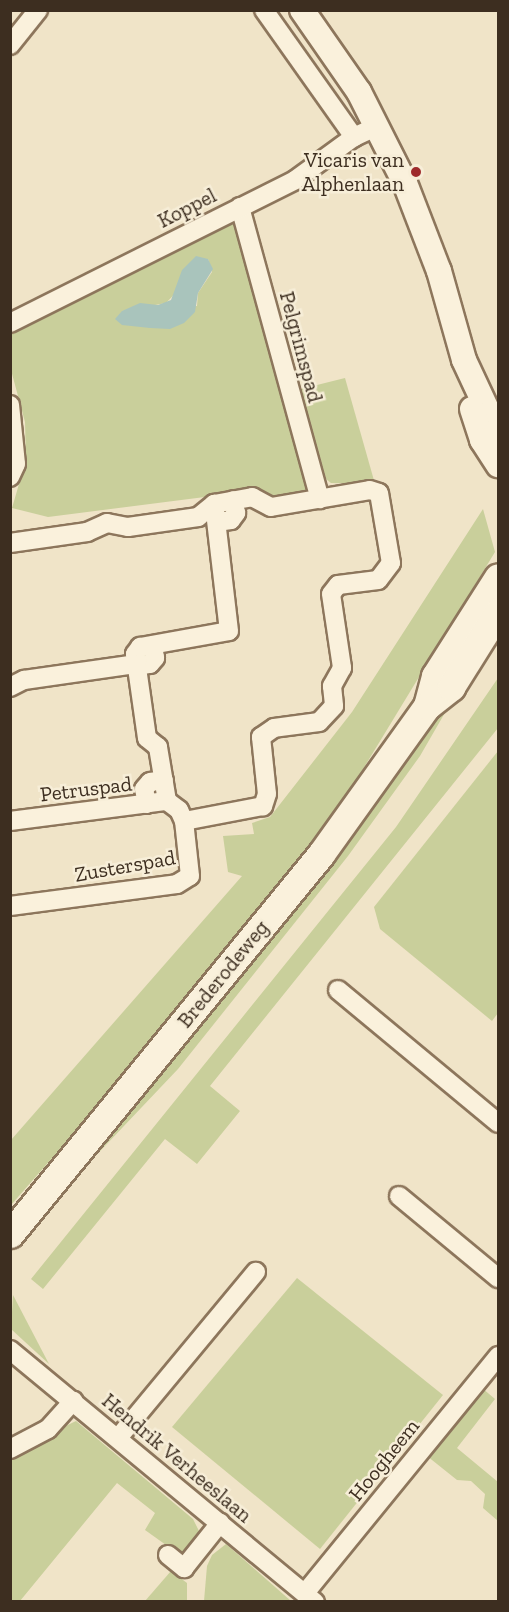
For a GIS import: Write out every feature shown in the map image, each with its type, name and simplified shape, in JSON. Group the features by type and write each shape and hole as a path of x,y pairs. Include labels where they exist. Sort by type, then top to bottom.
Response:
{"main road":[{"name":"Brederodeweg","path":"427,706 435,676 498,578"},
{"name":"Brederodeweg","path":"10,1234 321,854 427,706 451,687 498,612"}],"street":[{"path":"10,45 38,10"},
{"path":"264,10 354,137"},
{"path":"302,10 334,53 378,126 424,225 464,360 498,433"},
{"name":"Koppel","path":"10,323 295,180 354,137 378,126"},
{"name":"Pelgrimspad","path":"240,207 320,499"},
{"path":"464,360 464,381 479,431 498,465"},
{"path":"10,405 16,464 10,477"},
{"path":"10,543 87,532 107,523 128,527 198,517 214,504 252,497 271,507 370,490 379,493 391,562 378,580 338,585 331,594 342,668 332,686 334,706 319,722 274,728 261,737 267,794 263,806 184,820 179,810 167,801 158,747 147,738 135,654 140,646 229,631 214,504"},
{"path":"217,522 231,520 236,513 233,500"},
{"path":"10,687 24,680 137,665"},
{"path":"147,804 144,789 150,782 164,780"},
{"name":"Petruspad","path":"10,821 167,801"},
{"name":"Zusterspad","path":"10,906 185,882 191,869 184,820"},
{"path":"338,990 498,1123"},
{"path":"399,1196 498,1278"},
{"path":"118,1438 256,1272"},
{"name":"Hendrik Verheeslaan","path":"10,1350 310,1597"},
{"name":"Hoogheem","path":"310,1597 498,1356"},
{"path":"10,1449 48,1429 74,1401"},
{"path":"168,1555 184,1568 220,1523"}],"green space":[{"path":"239,217 313,491 271,499 244,492 48,517 12,508 26,460 25,422 11,370 10,330","holes":["208,259 212,272 198,293 197,306 122,311 166,303"]},
{"path":"345,378 375,484 331,483 326,479 301,389"},
{"path":"483,509 495,552 343,802 305,855 96,1108 11,1205 11,1140 242,876 228,872 223,836 254,834 252,823 270,817 352,712"},
{"path":"465,678 420,756 348,856 178,1069 86,1166 400,768"},
{"path":"498,678 498,728 210,1086 240,1111 197,1164 165,1139 43,1289 31,1279 396,827"},
{"path":"498,751 498,1013 492,1021 380,929 374,907"},
{"path":"297,1278 443,1395 320,1549 172,1427"},
{"path":"13,1295 49,1364 11,1329"},
{"path":"482,1388 495,1399 457,1448 498,1482 498,1521 483,1508 485,1494 471,1481 457,1480 427,1456"},
{"path":"76,1421 193,1519 201,1535 185,1553 173,1550 145,1530 155,1513 117,1483 20,1601 11,1601 10,1453"},
{"path":"226,1544 291,1601 204,1601 207,1566 212,1555"},
{"path":"171,1571 187,1583 187,1601 145,1601"}],"water":[{"path":"196,256 208,259 213,269 198,293 195,312 184,323 170,329 150,328 122,325 115,319 122,311 140,303 158,305 171,300 182,270"}],"place":[{"name":"Vicaris van Alphenlaan","path":"416,172"}]}
